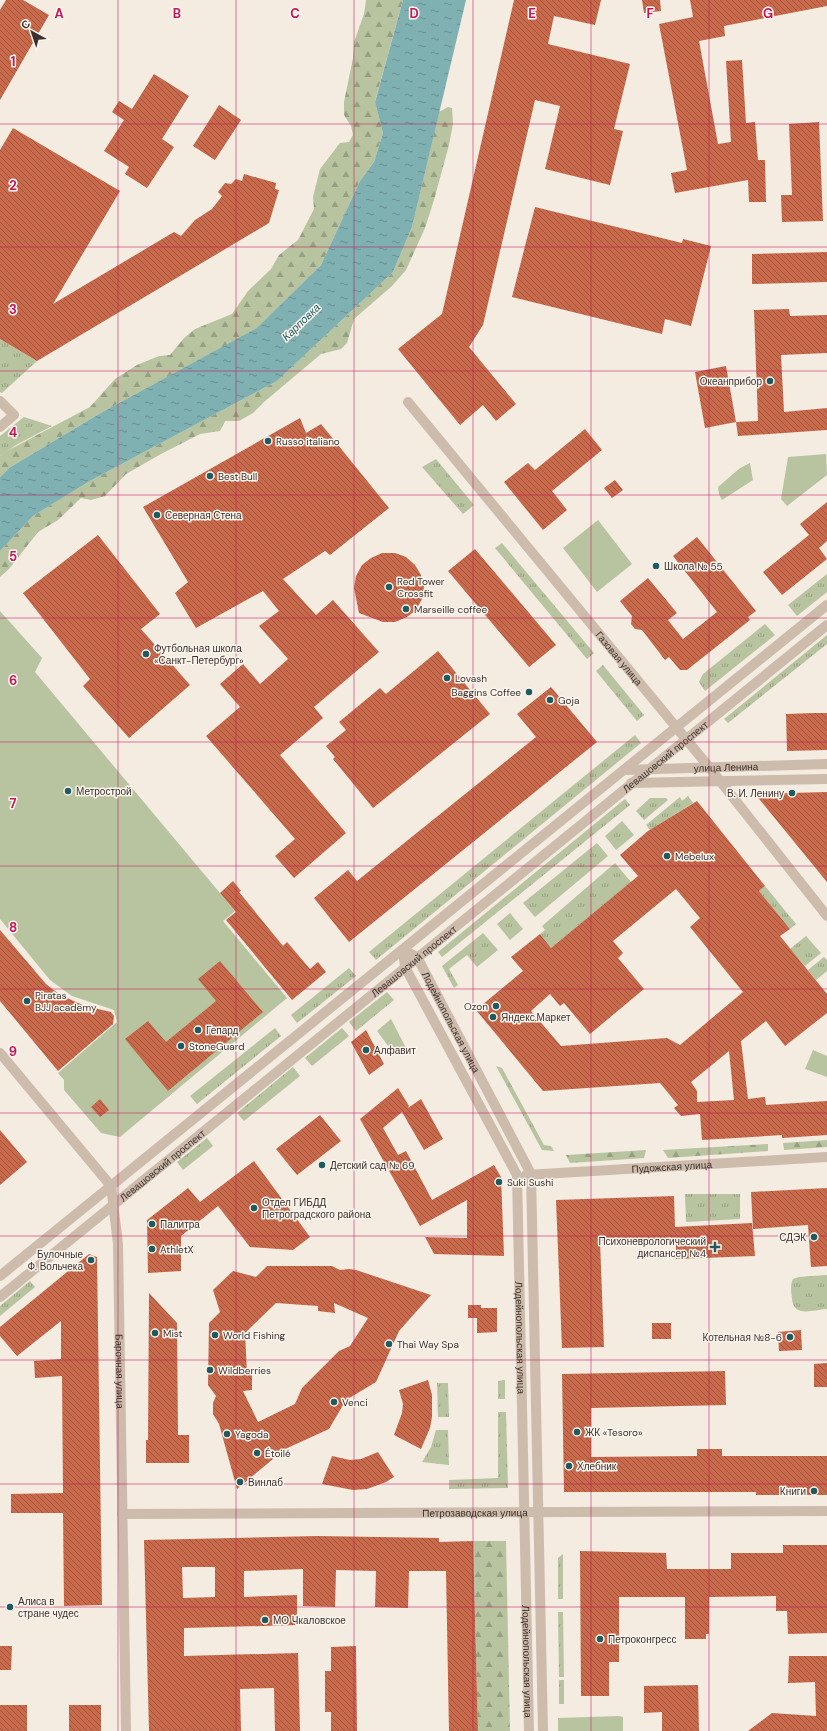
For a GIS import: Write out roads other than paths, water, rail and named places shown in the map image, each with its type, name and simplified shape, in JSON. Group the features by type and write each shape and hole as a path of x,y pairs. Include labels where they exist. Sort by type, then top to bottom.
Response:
{"street":[{"path":"0,401 14,415 0,427"},
{"name":"Газовая улица","path":"408,402 709,767 827,916"},
{"name":"Левашовский проспект","path":"0,1276 827,605"},
{"name":"Левашовский проспект","path":"0,1297 405,966 827,625"},
{"name":"улица Ленина","path":"624,770 827,764"},
{"name":"улица Ленина","path":"631,784 827,779"},
{"path":"403,950 417,957"},
{"name":"Лодейнопольская улица","path":"403,950 405,966 517,1175 529,1731"},
{"name":"Лодейнопольская улица","path":"417,957 531,1174 543,1731"},
{"path":"0,1053 111,1186"},
{"name":"Пудожская улица","path":"517,1175 827,1157"},
{"name":"Барочная улица","path":"111,1186 118,1244 126,1731"},
{"name":"Петрозаводская улица","path":"122,1514 827,1511"}],"water":[{"name":"Карповка","path":"403,0 466,0 412,227 393,272 277,381 90,481 33,516 0,551 0,477 9,468 99,414 257,328 321,265 360,181 374,162 383,133 375,102"}],"place":[{"name":"Океанприбор","path":"770,381"},
{"name":"Russo italiano","path":"268,441"},
{"name":"Best Bull","path":"210,476"},
{"name":"Северная Стена","path":"157,515"},
{"name":"Школа № 55","path":"656,566"},
{"name":"Red Tower Crossfit","path":"389,587"},
{"name":"Marseille coffee","path":"406,609"},
{"name":"Футбольная школа «Санкт-Петербург»","path":"146,654"},
{"name":"Lovash","path":"447,678"},
{"name":"Baggins Coffee","path":"529,692"},
{"name":"Goja","path":"550,700"},
{"name":"Метрострой","path":"68,791"},
{"name":"В. И. Ленину","path":"792,793"},
{"name":"Mebelux","path":"667,856"},
{"name":"Piratas BJJ academy","path":"27,1001"},
{"name":"Ozon","path":"496,1006"},
{"name":"Яндекс.Маркет","path":"493,1017"},
{"name":"Гепард","path":"198,1030"},
{"name":"StoneGuard","path":"181,1046"},
{"name":"Алфавит","path":"366,1050"},
{"name":"Детский сад № 69","path":"322,1165"},
{"name":"Suki Sushi","path":"499,1182"},
{"name":"Отдел ГИБДД Петроградского района","path":"254,1208"},
{"name":"Палитра","path":"152,1224"},
{"name":"СДЭК","path":"814,1237"},
{"name":"Психоневрологический диспансер №4","path":"715,1247"},
{"name":"AthletX","path":"152,1249"},
{"name":"Булочные Ф. Вольчека","path":"91,1260"},
{"name":"Mist","path":"155,1333"},
{"name":"World Fishing","path":"215,1335"},
{"name":"Котельная №8-6","path":"790,1337"},
{"name":"Thai Way Spa","path":"389,1344"},
{"name":"Wildberries","path":"210,1370"},
{"name":"Venci","path":"334,1402"},
{"name":"ЖК «Tesoro»","path":"577,1432"},
{"name":"Yagoda","path":"227,1434"},
{"name":"Étoilé","path":"257,1453"},
{"name":"Хлебник","path":"569,1466"},
{"name":"Винлаб","path":"240,1482"},
{"name":"Книги","path":"814,1491"},
{"name":"Алиса в стране чудес","path":"10,1607"},
{"name":"МО Чкаловское","path":"265,1620"},
{"name":"Петроконгресс","path":"600,1639"}]}
